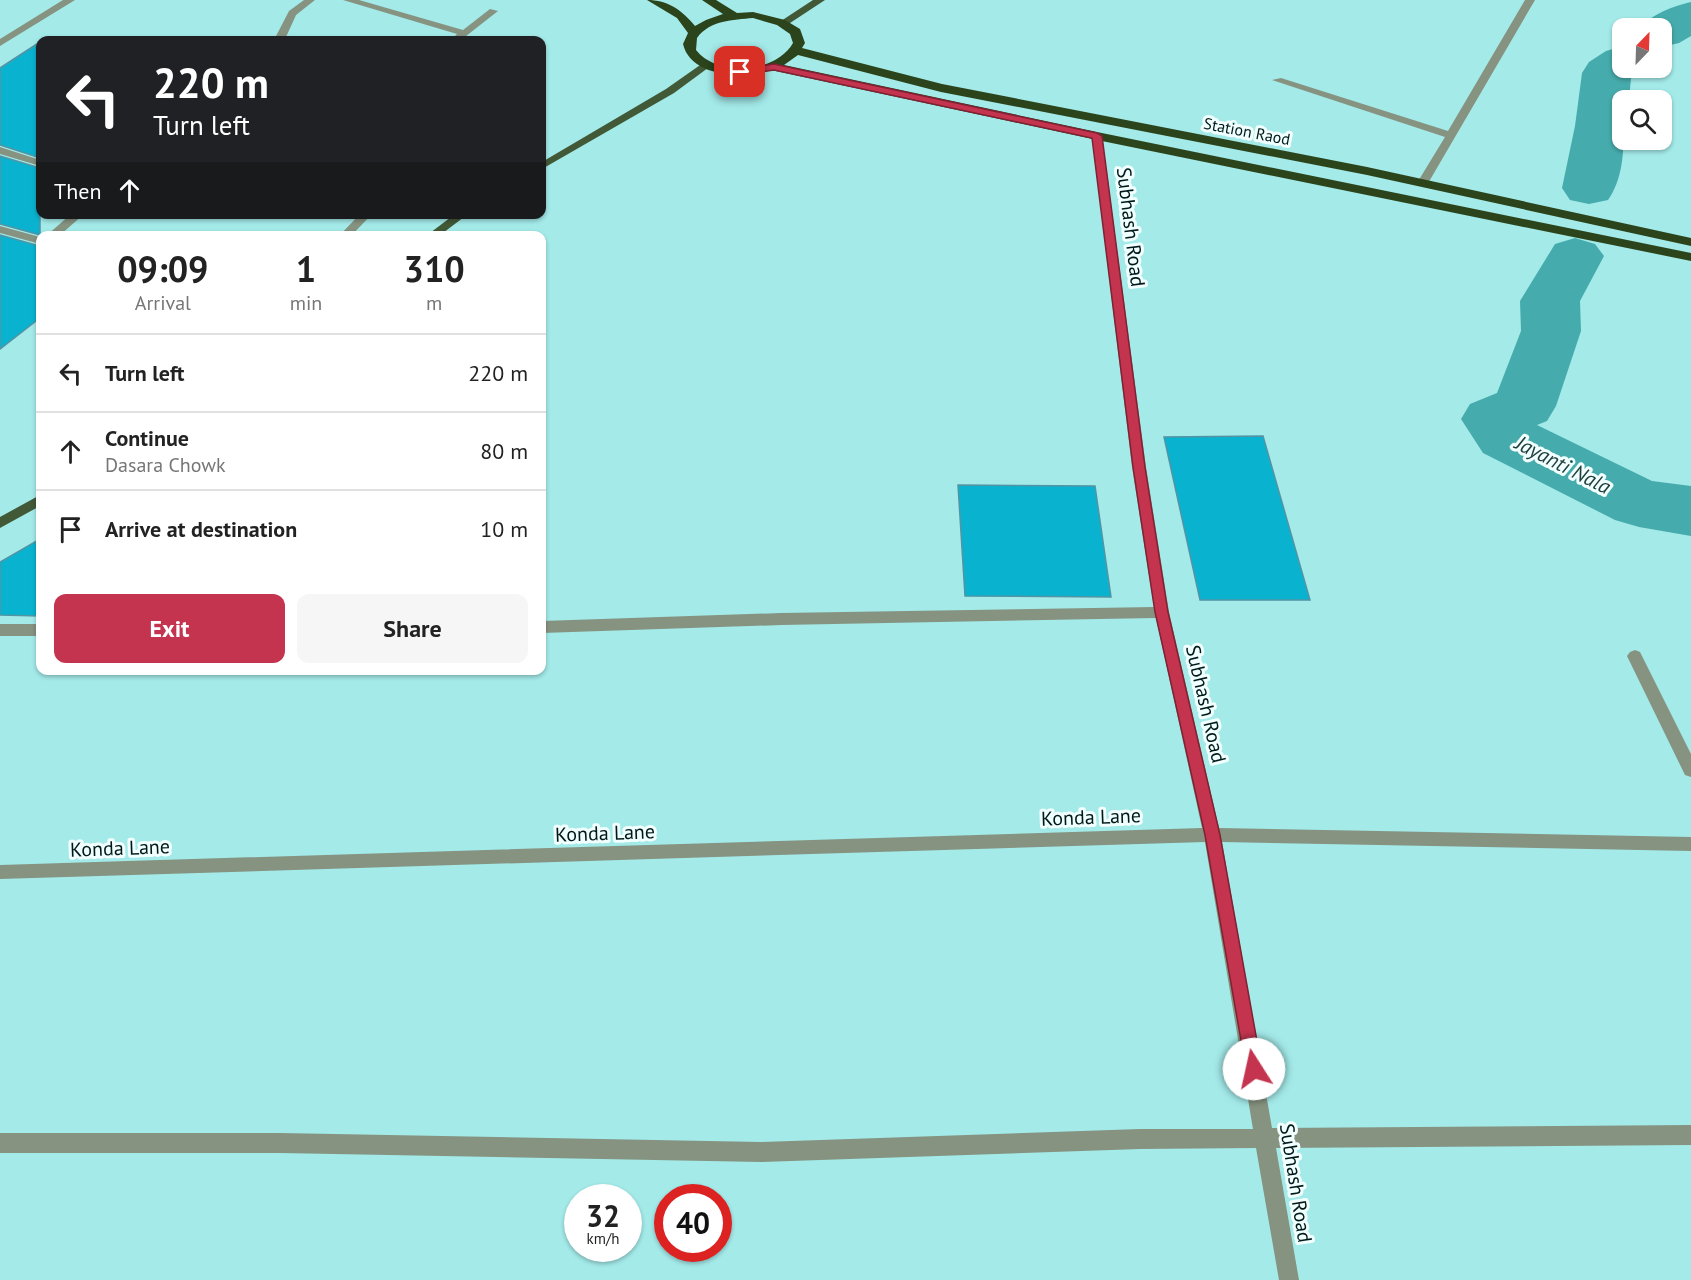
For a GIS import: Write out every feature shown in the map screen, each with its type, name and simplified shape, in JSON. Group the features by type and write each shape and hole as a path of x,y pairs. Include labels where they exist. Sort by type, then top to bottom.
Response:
{"highway":[{"path":"653,0 681,16 694,32"},
{"path":"708,0 734,16"},
{"path":"753,15 784,23 796,32 800,41 798,51 788,60 774,67 740,72 707,65 696,58 690,50 689,41 694,32 718,19 753,15"},
{"name":"Station Raod","path":"798,51 941,88 1423,183 1691,242"},
{"path":"774,67 1097,136 1691,257"}],"main road":[{"path":"784,23 820,0"},
{"path":"546,164 670,91 707,65"},
{"path":"438,231 456,219"},
{"path":"0,523 36,503"}],"street":[{"path":"0,43 70,0"},
{"path":"281,36 292,13 310,0"},
{"path":"348,0 464,33"},
{"path":"1423,183 1530,0"},
{"path":"460,36 493,10"},
{"path":"1277,80 1449,135"},
{"name":"Subhash Road","path":"1097,136 1139,467 1161,612 1212,835 1290,1280"},
{"path":"2,153 36,162"},
{"path":"57,231 73,219"},
{"path":"349,231 362,219"},
{"path":"0,229 36,240"},
{"path":"546,627 793,619 1161,612"},
{"path":"0,630 36,630"},
{"path":"1635,656 1691,770"},
{"name":"Konda Lane","path":"0,872 1212,835 1691,844"},
{"path":"0,1143 280,1143 761,1152 1140,1139 1691,1136"}],"building":[{"path":"36,45 36,157 0,145 0,68"},
{"path":"0,156 36,167 36,219 40,219 40,231 36,231 36,234 0,224"},
{"path":"0,235 36,245 36,321 0,349"},
{"path":"1263,436 1310,600 1200,600 1164,437"},
{"path":"958,485 1095,486 1111,597 965,596"},
{"path":"36,541 36,616 0,615 0,562"}],"waterway":[{"name":"Jayanti Nala","path":"1672,27 1691,16"},
{"name":"Jayanti Nala","path":"1589,188 1601,126 1607,73 1612,69"},
{"name":"Jayanti Nala","path":"1575,256 1550,301 1551,331 1524,406 1493,419 1506,437 1639,503 1691,511"}],"route":[{"path":"740,72 774,67 1097,136 1139,467 1161,612 1212,835 1254,1069"}]}
